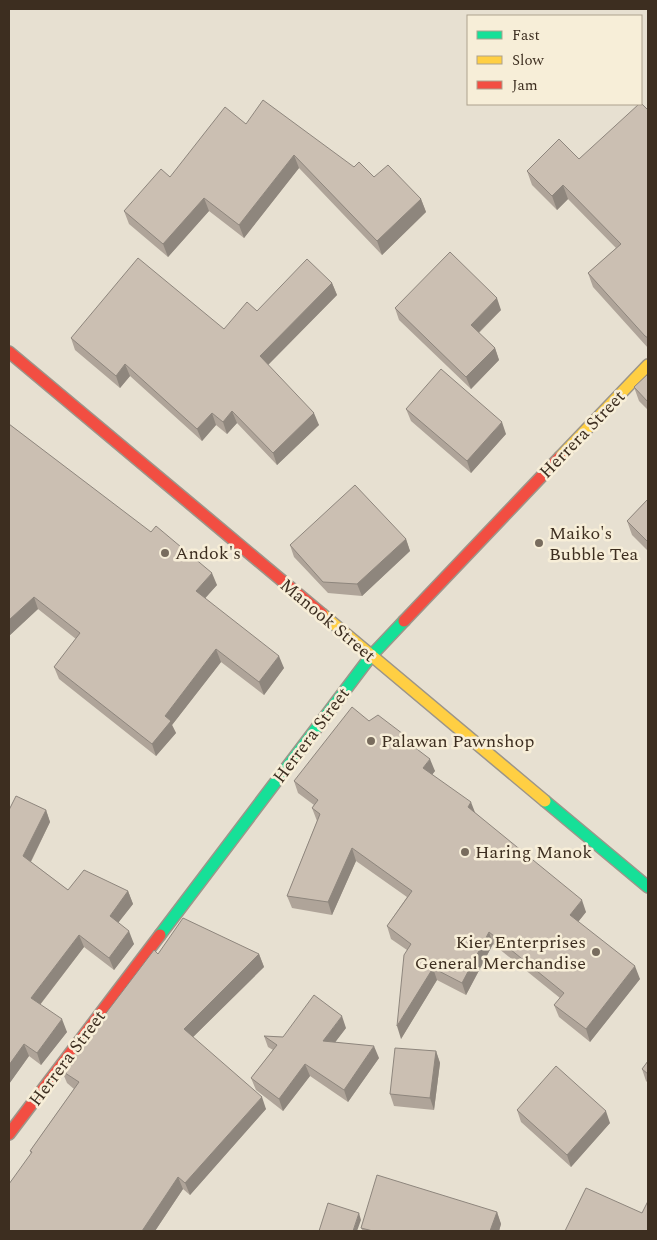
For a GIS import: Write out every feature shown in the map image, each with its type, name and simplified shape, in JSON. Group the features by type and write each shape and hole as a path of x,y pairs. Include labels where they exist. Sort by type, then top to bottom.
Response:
{"street":[{"name":"Manook Street","path":"9,352 648,886"},
{"name":"Herrera Street","path":"9,1134 371,656 648,365"}],"building":[{"path":"263,100 354,167 359,162 374,177 388,165 421,199 377,241 294,155 239,225 204,198 163,244 124,211 161,169 170,177 225,107 246,124"},
{"path":"642,104 648,110 648,338 588,273 621,244 563,185 552,196 527,171 559,139 579,159 638,105"},
{"path":"450,252 497,298 471,325 495,348 466,377 395,308"},
{"path":"138,258 224,329 247,302 257,311 307,259 332,283 260,356 314,413 273,453 232,411 223,422 212,413 197,429 125,364 116,376 71,338"},
{"path":"441,369 502,422 467,461 406,409"},
{"path":"648,374 648,402 634,387"},
{"path":"9,424 151,532 156,526 212,573 196,591 279,656 259,682 216,649 165,716 171,721 152,744 54,667 80,633 34,597 9,620"},
{"path":"355,485 406,539 357,584 323,582 290,545"},
{"path":"648,499 648,542 627,521"},
{"path":"352,707 369,721 378,715 403,734 401,737 430,759 423,768 471,802 468,807 582,900 570,915 635,966 586,1029 554,1005 564,993 489,932 462,983 433,968 397,1026 404,955 411,944 387,926 412,891 352,848 328,902 287,896 320,814 312,808 318,800 294,781"},
{"path":"16,796 46,810 23,856 68,890 84,870 128,891 110,916 129,931 109,958 79,935 31,998 62,1019 37,1053 24,1044 9,1065 9,810"},
{"path":"183,918 259,954 184,1029 262,1097 185,1183 178,1177 142,1231 9,1231 9,1184 79,1082 62,1071 154,950 158,954"},
{"path":"314,995 342,1016 323,1041 374,1046 344,1090 305,1064 279,1099 251,1078 277,1045 264,1036 283,1037"},
{"path":"395,1048 436,1051 430,1098 390,1094"},
{"path":"648,1061 648,1074 642,1069"},
{"path":"556,1066 606,1111 567,1155 517,1110"},
{"path":"377,1175 497,1212 490,1231 373,1231 361,1228"},
{"path":"586,1188 642,1213 648,1201 648,1231 565,1231"},
{"path":"328,1203 359,1213 353,1231 319,1231"}],"traffic: fast":[{"path":"160,935 371,656 404,621"},
{"path":"545,801 648,887"}],"traffic: slow":[{"path":"560,457 648,365"},
{"path":"322,614 545,801"}],"traffic: jam":[{"path":"9,352 322,614"},
{"path":"404,621 560,457"},
{"path":"9,1134 160,935"}],"place":[{"name":"Maiko's Bubble Tea","path":"539,543"},
{"name":"Andok's","path":"165,553"},
{"name":"Palawan Pawnshop","path":"371,741"},
{"name":"Haring Manok","path":"465,852"},
{"name":"Kier Enterprises General Merchandise","path":"596,952"}]}
